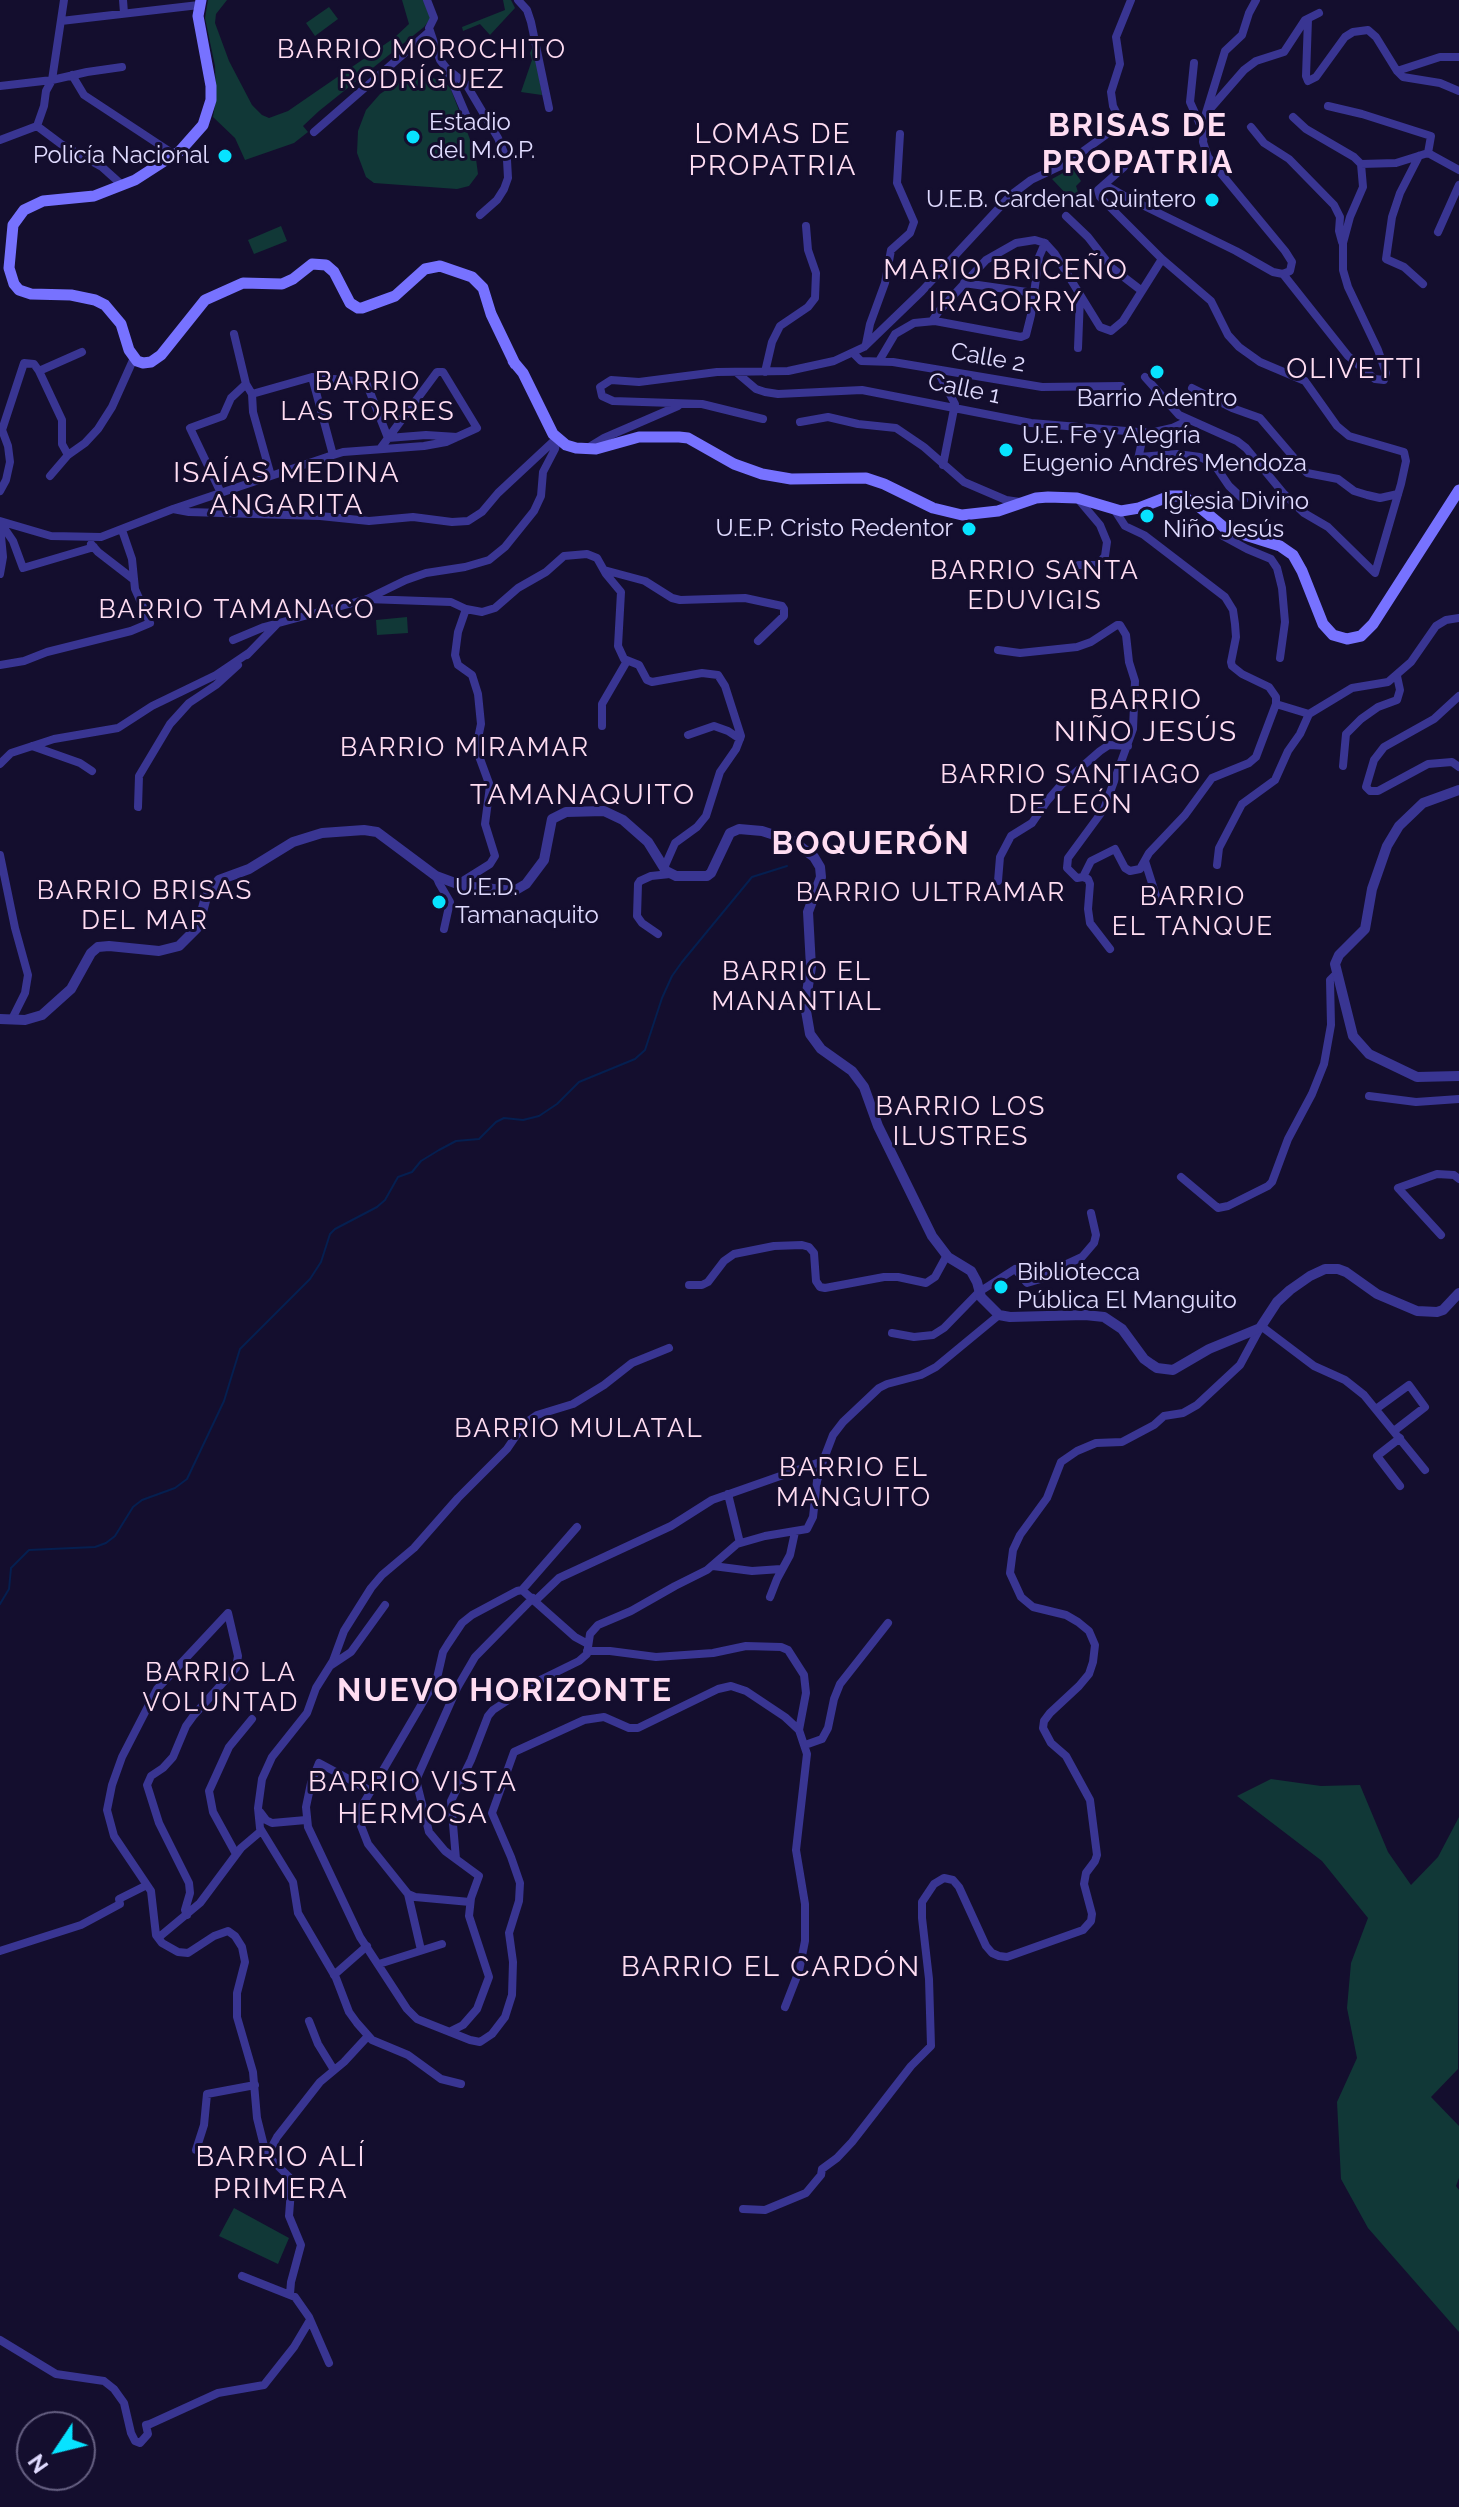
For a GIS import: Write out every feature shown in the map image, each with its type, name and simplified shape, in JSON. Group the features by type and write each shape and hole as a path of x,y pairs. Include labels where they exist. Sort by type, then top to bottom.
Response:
{"main road":[{"path":"200,2 198,16 208,62 211,100 203,125 186,146 149,173 86,198 36,203 24,210 13,225 5,272 23,293 71,295 105,305 121,324 134,358 143,363 157,358 208,297 243,283 286,283 306,267 319,264 330,267 350,303 358,308 400,294 419,274 433,266 455,270 472,277 483,288 491,314 519,375 530,388 545,421 566,445 584,450 639,437 677,436 688,438 734,464 762,474 791,479 866,478 947,512 978,515 1048,497 1077,498 1114,509 1139,508 1170,496 1182,496 1226,529 1288,551 1302,571 1323,624 1338,638 1354,639 1373,624 1459,490"}],"street":[{"path":"0,141 37,126 52,80 64,0"},
{"path":"123,0 124,13"},
{"path":"314,132 430,30 434,18 427,0"},
{"path":"763,419 702,404 613,401 602,396 600,387 611,380 649,381 701,373 788,371 818,365 866,345 922,291 1011,195 1031,180 1067,163 1118,126 1119,118 1111,92 1120,64 1116,37 1131,0"},
{"path":"1105,185 1273,272 1283,274 1290,271 1290,258 1208,157 1203,142 1206,113 1225,51 1242,35 1256,0"},
{"path":"521,1 531,22 549,108"},
{"path":"61,21 200,2"},
{"path":"1206,113 1251,64 1284,52 1300,26 1319,13"},
{"path":"1308,19 1308,81 1316,77 1342,40 1353,32 1363,30 1372,32 1397,71 1409,79 1440,83 1459,91"},
{"path":"430,30 440,60 447,69 470,124"},
{"path":"1397,71 1440,57 1459,57"},
{"path":"1194,63 1190,102 1204,131"},
{"path":"0,86 122,67"},
{"path":"447,69 461,78 471,91 507,160 508,178 504,189 480,215"},
{"path":"72,75 84,95 175,155"},
{"path":"1328,106 1431,136 1396,205 1386,259 1404,267 1423,284"},
{"path":"1293,117 1306,129 1361,164 1363,187 1350,217 1343,246"},
{"path":"37,126 61,144 102,167 122,185"},
{"path":"1251,127 1264,143 1289,159 1334,205 1340,217 1344,278 1378,350 1386,373 1381,381 1348,356 1283,274"},
{"path":"866,345 885,283 891,250 910,233 914,222 897,183 900,134"},
{"path":"1361,164 1396,163 1424,155 1459,170"},
{"path":"1124,167 1098,190 1100,197 1162,259 1211,301 1228,335 1239,347 1260,362 1305,381 1343,432 1404,452 1406,461 1375,573 1328,527 1304,513 1284,494 1246,448 1213,429 1189,420 1172,408 1145,377"},
{"path":"1438,232 1456,199 1459,185"},
{"path":"1066,216 1088,237 1112,268 1142,291"},
{"path":"765,372 772,342 780,326 808,307 815,298 816,273 808,250 806,226"},
{"path":"932,321 986,260 1008,246 1027,240 1045,243 1055,254 1100,327 1108,332 1118,326 1162,259"},
{"path":"879,361 890,340 914,323 932,321 1021,337 1026,335 1039,257 1045,243"},
{"path":"964,283 1034,293"},
{"path":"1078,348 1080,294"},
{"path":"234,334 271,476"},
{"path":"39,371 82,352"},
{"name":"Calle 2","path":"853,353 861,361 879,361 1053,388 1121,386"},
{"path":"50,476 68,455 98,429 112,407 134,358"},
{"path":"0,491 10,462 8,446 1,432 21,366 31,362 39,371 62,420 62,444 68,455"},
{"path":"937,370 955,407 943,465"},
{"path":"0,523 51,536 101,537 173,509 333,455 446,442 477,428 443,372 437,372 380,449"},
{"name":"Calle 1","path":"736,372 756,389 778,394 862,390 1031,423 1150,433 1189,420"},
{"path":"252,394 312,377 366,382 388,438"},
{"path":"312,377 333,455"},
{"path":"221,493 190,428 226,414 231,398 246,384"},
{"path":"1192,388 1260,418 1307,473 1338,479 1354,491 1380,498 1398,494"},
{"path":"584,450 682,404"},
{"path":"800,422 828,417 896,428 924,447 956,477 1006,500 1025,502"},
{"path":"1144,432 1138,458 1187,454 1208,461 1244,500"},
{"path":"388,438 426,435 458,437"},
{"path":"173,509 369,521 413,517 463,522 478,516 557,438"},
{"path":"233,640 277,624 367,599 406,580 435,571 479,564 498,553 516,535 538,503 543,472 557,438"},
{"path":"1077,498 1100,525 1107,542 1105,556 1098,565 1079,565"},
{"path":"1083,877 1091,861 1115,849 1123,865 1130,871 1140,869 1212,778 1256,757 1276,704 1276,697 1269,687 1232,666 1235,624 1233,610 1225,597 1144,535 1125,526 1114,509"},
{"path":"0,523 13,541 23,568 94,547"},
{"path":"0,523 3,557 0,574"},
{"path":"1226,529 1223,536 1271,559 1277,568 1285,622 1280,658"},
{"path":"0,665 24,661 150,623 135,589 132,559 122,530"},
{"path":"87,538 133,579"},
{"path":"367,599 451,602 482,612 495,608 523,584 570,554 593,556 621,592 618,646 622,657 639,665 647,680 652,682 709,672 718,675 725,686 740,739 720,772 706,816 675,843 667,871"},
{"path":"603,570 645,581 669,597 680,600 745,598 782,606 784,616 758,641"},
{"path":"458,884 490,864 495,856 485,824 490,786 476,748 481,724 478,694 472,675 458,665 455,655 458,632 466,609"},
{"path":"1217,865 1219,848 1242,804 1275,780 1309,714 1352,688 1381,685 1397,676 1411,662 1436,626 1459,618"},
{"path":"138,807 139,776 170,724 189,703 225,678 277,624"},
{"path":"998,650 1020,653 1077,647 1120,625 1127,640 1136,687 1133,729 1104,809 1066,863 1070,873 1077,878 1088,879 1090,923 1110,949"},
{"path":"0,764 11,753 32,746 67,736 118,728 152,706 216,675 250,652"},
{"path":"602,726 602,704 627,661"},
{"path":"1343,766 1346,734 1367,714 1397,700 1400,690 1397,676"},
{"path":"1459,696 1434,719 1384,747 1374,760 1366,787 1370,791 1378,791 1428,764 1452,762 1459,767"},
{"path":"1276,704 1309,714"},
{"path":"688,735 714,726 740,739"},
{"path":"998,881 1000,857 1011,836 1032,823 1061,785 1100,751 1109,745 1128,746"},
{"path":"32,746 80,763 92,771"},
{"path":"1459,790 1423,803 1399,826 1387,846 1372,889 1365,929 1339,955 1335,964 1353,1036 1369,1054 1417,1077 1459,1076"},
{"path":"0,1019 37,1018 71,989 91,953 98,947 159,951 179,946 198,927 206,897 219,880 249,869 304,838 322,833 377,832 436,876 458,884 508,891 522,888 544,860 552,819 566,812 604,811 623,820 648,842 667,871 676,876 707,876 714,868 727,836 739,829 762,831 793,841 818,862 821,877 808,912 811,967 805,1005 807,1027 821,1049 852,1071 864,1087 878,1126 915,1206 947,1255 971,1271 985,1303 999,1315 1010,1317 1104,1317 1122,1329 1144,1359 1166,1370 1178,1368 1209,1349 1261,1327"},
{"path":"0,856 28,975 25,993 12,1019"},
{"path":"1145,861 1157,899"},
{"path":"658,934 637,916 638,884 667,871"},
{"path":"436,876 450,902 444,929"},
{"path":"1181,1177 1220,1208 1272,1182 1288,1139 1324,1064 1331,1025 1330,980 1336,974"},
{"path":"1369,1096 1425,1102 1459,1099"},
{"path":"1441,1235 1398,1188 1437,1174 1454,1175 1459,1179"},
{"path":"892,1333 914,1337 933,1335 979,1292 1015,1269 1027,1283 1044,1278 1082,1257 1094,1243 1096,1235 1091,1213"},
{"path":"689,1285 708,1282 724,1261 734,1254 774,1246 809,1247 814,1253 816,1281 825,1288 884,1277 926,1283 935,1277 947,1255"},
{"path":"743,2209 765,2210 806,2193 821,2175 822,2169 852,2142 911,2066 931,2046 922,1902 934,1884 944,1878 953,1880 986,1946 999,1956 1007,1957 1083,1930 1091,1921 1084,1884 1086,1873 1097,1855 1090,1800 1066,1756 1051,1743 1043,1728 1050,1713 1089,1674 1094,1638 1066,1615 1033,1607 1021,1597 1010,1573 1013,1550 1047,1498 1061,1462 1096,1443 1122,1442 1164,1416 1183,1413 1197,1405 1240,1365 1277,1302 1310,1276 1325,1269 1346,1272 1377,1294 1417,1311 1443,1310 1459,1293"},
{"path":"456,1859 451,1801 488,1716 499,1705 534,1683 579,1661 588,1648 590,1634 598,1625 647,1603 713,1566 740,1543 807,1529 811,1523 823,1461 833,1435 869,1396 887,1384 921,1375 936,1367 999,1315"},
{"path":"1261,1327 1314,1366 1345,1380 1364,1395 1425,1470"},
{"path":"461,2084 441,2079 408,2055 381,2045 368,2036 349,2012 334,1975 298,1913 293,1882 261,1831 258,1808 262,1779 268,1764 307,1713 349,1622 378,1579 414,1548 507,1449 528,1420 573,1404 632,1363 669,1348"},
{"path":"1376,1409 1409,1385 1425,1407 1377,1456 1400,1486"},
{"path":"451,2031 463,2025 477,2009 489,1977 469,1916 470,1902 479,1876 445,1851 429,1832 416,1784 417,1775 457,1688 475,1657 559,1578 671,1526 703,1505 823,1461"},
{"path":"728,1494 740,1543"},
{"path":"421,1950 408,1894 373,1851 361,1826 360,1812 437,1678 443,1652 462,1623 485,1607 522,1590 577,1527"},
{"path":"770,1597 790,1555 795,1532"},
{"path":"713,1566 752,1571 781,1569"},
{"path":"522,1590 588,1648 656,1657 713,1653 746,1646 788,1650 804,1675 806,1693 799,1730"},
{"path":"329,1666 351,1652 385,1605"},
{"path":"187,1915 189,1883 159,1823 147,1785 151,1776 173,1757 194,1715 237,1665 238,1656 228,1613 161,1683 122,1757 107,1802 110,1826 153,1900 158,1938 169,1948 188,1953 223,1932 232,1933 238,1940 245,1962 237,1993 237,2017 255,2085 262,2145 267,2156 289,2177 289,2216 301,2245 290,2294"},
{"path":"805,1745 822,1739 840,1684 888,1623"},
{"path":"371,1791 319,1763 308,1796 306,1820 360,1937 413,2015 470,2040 484,2040 505,2017 511,2004 513,1977 509,1933 519,1901 520,1883 492,1813 514,1752 584,1720 604,1717 629,1728 638,1728 718,1689 731,1686 746,1691 785,1717 799,1730 805,1745 806,1765 796,1850 805,1904 805,1941 799,1971 785,2007"},
{"path":"236,1854 213,1812 209,1791 229,1747 252,1719"},
{"path":"258,1808 263,1817 272,1823 306,1820"},
{"path":"158,1938 187,1915 208,1893 236,1854 261,1831"},
{"path":"0,1951 81,1925 120,1904 119,1899 147,1885"},
{"path":"408,1894 470,1902"},
{"path":"379,1964 442,1944"},
{"path":"334,1975 367,1946"},
{"path":"309,2021 318,2044 334,2070"},
{"path":"267,2156 277,2137 320,2082 368,2036"},
{"path":"196,2150 204,2125 207,2094 255,2085"},
{"path":"242,2276 295,2297 310,2320 329,2363"},
{"path":"0,2340 56,2374 104,2381 124,2403 131,2433 140,2443 148,2434 146,2425 218,2393 264,2385 294,2347 310,2320"}],"green space":[{"path":"208,0 227,0 216,14 215,23 229,61 252,105 269,118 288,111 394,38 409,24 402,0 423,0 431,18 424,27 319,111 303,126 308,132 294,143 245,160 235,138 213,117 215,66 205,18"},
{"path":"503,0 511,0 515,8 490,35 480,24 463,31 462,27 505,10"},
{"path":"329,7 338,19 315,36 306,23"},
{"path":"534,44 542,95 521,92"},
{"name":"Estadio del M.O.P.","path":"432,78 450,87 471,142 478,174 469,186 457,189 374,183 366,177 357,153 358,131 366,110 380,94 398,82"},
{"path":"1072,168 1081,181 1076,186 1078,192 1070,198 1052,179"},
{"path":"281,226 287,241 254,254 248,240"},
{"path":"407,617 408,633 377,635 376,620"},
{"path":"1271,1779 1321,1786 1360,1785 1388,1852 1411,1885 1438,1857 1459,1817 1458,2069 1431,2097 1459,2126 1459,2178 1456,2186 1459,2190 1459,2332 1368,2228 1341,2179 1337,2102 1357,2058 1347,2008 1351,1963 1368,1918 1322,1861 1237,1796"},
{"path":"234,2208 289,2238 278,2264 219,2236"}],"waterway":[{"path":"0,1604 9,1589 11,1568 29,1550 95,1547 106,1543 115,1536 133,1507 142,1500 175,1488 187,1479 224,1401 240,1349 310,1279 335,1229 377,1207 385,1200 398,1177 412,1172 421,1161 439,1150 456,1141 479,1139 504,1118 523,1120 539,1116 557,1104 579,1082 635,1059 645,1050 662,998 682,962 752,877 787,866"}],"place":[{"name":"Estadio del M.O.P.","path":"413,137"},
{"name":"Policía Nacional","path":"225,156"},
{"name":"U.E.B. Cardenal Quintero","path":"1212,200"},
{"name":"Barrio Adentro","path":"1157,372"},
{"name":"U.E. Fe y Alegría Eugenio Andrés Mendoza","path":"1006,450"},
{"name":"Iglesia Divino Niño Jesús","path":"1147,516"},
{"name":"U.E.P. Cristo Redentor","path":"969,529"},
{"name":"U.E.D. Tamanaquito","path":"439,902"},
{"name":"Bibliotecca Pública El Manguito","path":"1001,1287"}],"district":[{"name":"BARRIO MOROCHITO RODRÍGUEZ","path":"422,65"},
{"name":"BRISAS DE PROPATRIA","path":"1138,144"},
{"name":"LOMAS DE PROPATRIA","path":"773,151"},
{"name":"MARIO BRICEÑO IRAGORRY","path":"1006,287"},
{"name":"OLIVETTI","path":"1355,370"},
{"name":"BARRIO LAS TORRES","path":"368,397"},
{"name":"ISAÍAS MEDINA ANGARITA","path":"287,490"},
{"name":"BARRIO SANTA EDUVIGIS","path":"1035,586"},
{"name":"BARRIO TAMANACO","path":"237,610"},
{"name":"BARRIO NIÑO JESÚS","path":"1146,717"},
{"name":"BARRIO MIRAMAR","path":"465,748"},
{"name":"BARRIO SANTIAGO DE LEÓN","path":"1071,790"},
{"name":"TAMANAQUITO","path":"583,796"},
{"name":"BOQUERÓN","path":"871,844"},
{"name":"BARRIO ULTRAMAR","path":"931,893"},
{"name":"BARRIO BRISAS DEL MAR","path":"145,906"},
{"name":"BARRIO EL TANQUE","path":"1193,912"},
{"name":"BARRIO EL MANANTIAL","path":"797,987"},
{"name":"BARRIO LOS ILUSTRES","path":"961,1122"},
{"name":"BARRIO MULATAL","path":"579,1429"},
{"name":"BARRIO EL MANGUITO","path":"854,1483"},
{"name":"BARRIO LA VOLUNTAD","path":"221,1688"},
{"name":"NUEVO HORIZONTE","path":"505,1691"},
{"name":"BARRIO VISTA HERMOSA","path":"413,1799"},
{"name":"BARRIO EL CARDÓN","path":"771,1968"},
{"name":"BARRIO ALÍ PRIMERA","path":"281,2174"}]}
